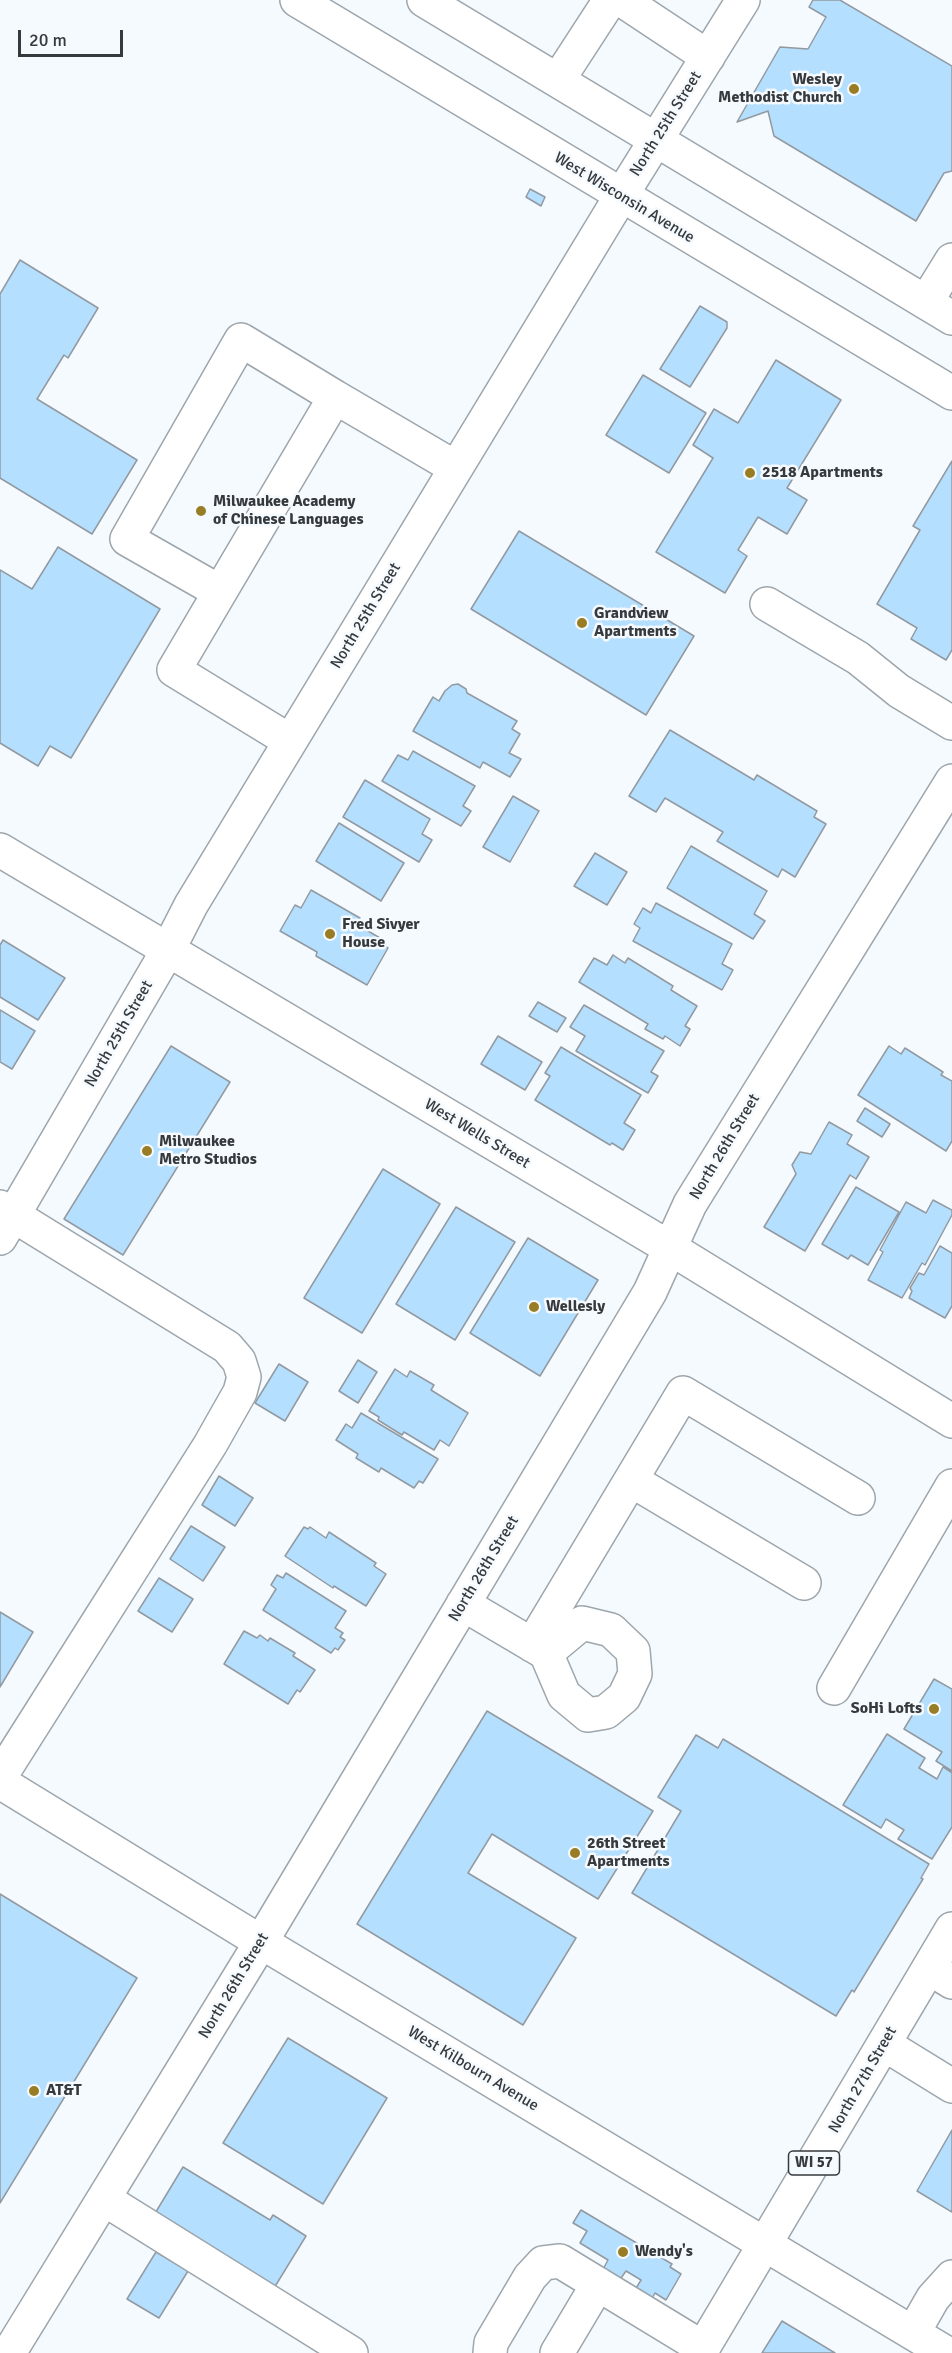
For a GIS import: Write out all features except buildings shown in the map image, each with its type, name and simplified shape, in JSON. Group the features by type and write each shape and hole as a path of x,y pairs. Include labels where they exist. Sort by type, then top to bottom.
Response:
{"street":[{"name":"West Wisconsin Avenue","path":"297,0 952,393"},
{"path":"424,0 939,310 952,260"},
{"path":"558,80 610,0"},
{"path":"622,0 708,57"},
{"name":"North 25th Street","path":"5,1220 168,950 192,905 290,741 621,196 743,0"},
{"path":"220,592 127,539 241,340 456,468"},
{"path":"290,741 174,669 335,397"},
{"path":"767,604 858,658 898,691 952,723"},
{"name":"North 26th Street","path":"9,2353 261,1942 650,1292 690,1204 952,781"},
{"name":"West Wells Street","path":"0,850 670,1248 952,1421"},
{"path":"0,1777 210,1445 240,1392 244,1377 239,1361 227,1347 5,1220"},
{"path":"463,1604 539,1649 631,1480 683,1393 858,1498"},
{"path":"631,1480 804,1583"},
{"path":"834,1688 952,1486"},
{"name":"West Kilbourn Avenue","path":"0,1782 261,1942 946,2353"},
{"name":"North 27th Street","path":"701,2350 884,2044 940,1975 952,1929"},
{"path":"884,2044 952,2086"},
{"path":"104,2199 351,2353"},
{"path":"490,2353 491,2343 530,2277 543,2264 560,2261 701,2350"},
{"path":"557,2353 598,2284"},
{"path":"913,2333 944,2285"}],"place":[{"name":"Wesley Methodist Church","path":"854,89"},
{"name":"2518 Apartments","path":"750,473"},
{"name":"Milwaukee Academy of Chinese Languages","path":"201,511"},
{"name":"Grandview Apartments","path":"582,623"},
{"name":"Fred Sivyer House","path":"330,934"},
{"name":"Milwaukee Metro Studios","path":"147,1151"},
{"name":"Wellesly","path":"534,1307"},
{"name":"SoHi Lofts","path":"934,1709"},
{"name":"26th Street Apartments","path":"575,1853"},
{"name":"AT&T","path":"34,2091"},
{"name":"Wendy's","path":"623,2252"}]}
